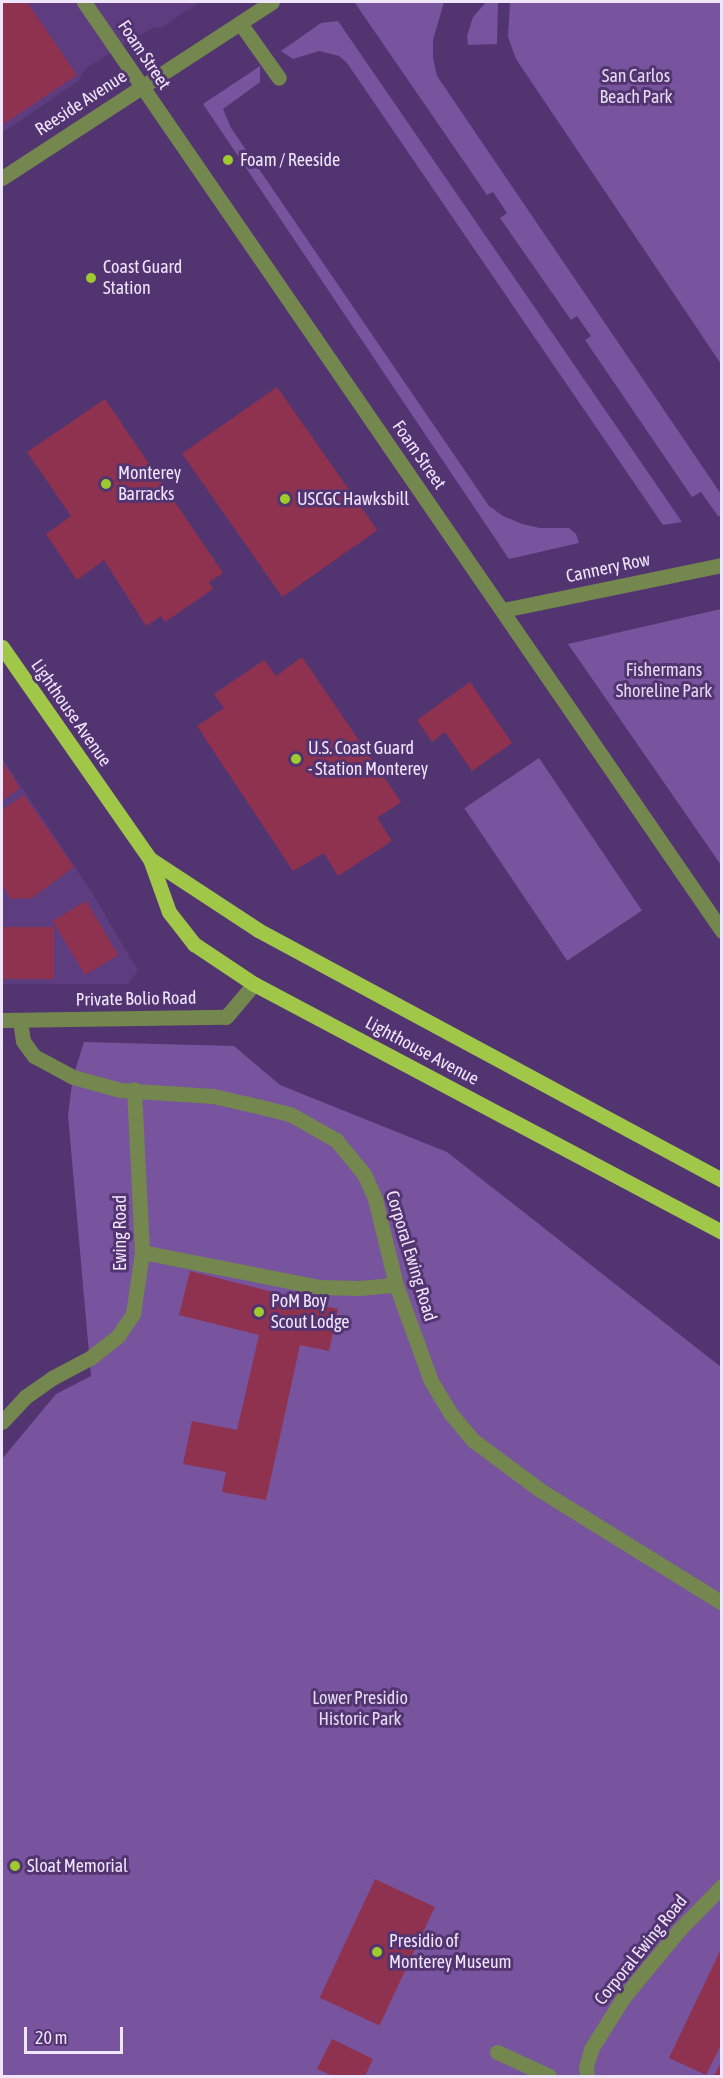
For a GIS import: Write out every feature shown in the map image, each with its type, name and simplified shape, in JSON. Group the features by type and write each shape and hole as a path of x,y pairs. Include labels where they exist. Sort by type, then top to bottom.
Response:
{"main road":[{"name":"Lighthouse Avenue","path":"2,647 150,859 169,912 194,944 254,984 722,1232"},
{"name":"Lighthouse Avenue","path":"150,859 258,930 722,1180"}],"street":[{"name":"Foam Street","path":"84,2 722,931"},
{"name":"Reeside Avenue","path":"2,178 272,2"},
{"path":"240,23 279,78"},
{"name":"Cannery Row","path":"503,610 722,565"},
{"name":"Private Bolio Road","path":"2,1020 226,1017 254,984"},
{"name":"Corporal Ewing Road","path":"20,1020 23,1041 34,1056 46,1065 100,1086 213,1096 257,1106 290,1114 336,1140 364,1174 375,1199 396,1285 431,1381 464,1431 504,1466 722,1603"},
{"name":"Ewing Road","path":"2,1422 25,1397 52,1378 90,1358 118,1336 133,1314 142,1252 134,1089"},
{"path":"142,1252 319,1287 359,1288 396,1285"},
{"name":"Corporal Ewing Road","path":"587,2076 586,2067 591,2049 623,1998 679,1930 722,1886"},
{"path":"497,2052 549,2076"}],"shaded area":[{"path":"2,2 199,2 161,28 154,27 86,68 78,81 2,133"},
{"path":"2,758 91,891 138,971 128,984 2,984"}],"green space":[{"path":"444,2 433,40 433,58 437,76 721,494 721,516 718,516 701,492 692,497 585,340 591,336 577,316 571,320 500,218 507,213 493,192 487,195 355,3"},
{"path":"486,2 498,2 497,44 468,45 467,36 473,17"},
{"name":"San Carlos Beach Park","path":"510,2 721,3 721,364 516,59 508,37"},
{"path":"338,21 682,522 663,525 347,63 339,56 319,51 293,59 281,51 321,23"},
{"path":"260,66 260,82 223,109 231,128 489,506 503,516 522,524 540,528 569,528 576,534 579,543 509,559 203,104"},
{"name":"Fishermans Shoreline Park","path":"722,609 721,865 568,644"},
{"path":"539,758 642,911 567,961 464,808"},
{"name":"Lower Presidio Historic Park","path":"84,1042 234,1046 280,1085 447,1152 721,1367 721,2076 2,2076 2,1459 56,1394 91,1376 68,1115 73,1077"}],"building":[{"path":"2,2 27,2 77,75 2,125"},
{"name":"USCGC Hawksbill","path":"277,387 377,530 282,597 182,454"},
{"name":"Monterey Barracks","path":"105,399 223,573 209,582 213,589 165,622 161,616 146,626 104,560 77,580 46,534 71,516 27,452"},
{"name":"U.S. Coast Guard - Station Monterey","path":"302,657 401,802 377,818 392,841 338,876 324,853 293,871 197,726 224,708 214,694 264,660 276,676"},
{"path":"470,682 512,743 472,771 445,732 432,742 417,720"},
{"path":"2,761 20,788 2,801"},
{"path":"24,795 74,867 32,898 11,899 2,885 2,810"},
{"path":"86,901 118,955 85,975 53,921"},
{"path":"2,927 54,927 54,979 2,979"},
{"path":"190,1271 309,1301 312,1296 327,1299 325,1306 338,1309 329,1351 300,1345 266,1500 222,1492 226,1472 183,1464 192,1421 237,1430 259,1335 179,1315"},
{"name":"Presidio of Monterey Museum","path":"375,1879 435,1907 379,2026 320,1998"},
{"path":"722,1947 722,2043 706,2075 669,2058"},
{"path":"332,2039 373,2059 365,2076 333,2076 317,2069"},
{"path":"722,2060 722,2076 714,2076"}],"place":[{"name":"Foam / Reeside","path":"228,160"},
{"name":"Coast Guard Station","path":"91,278"},
{"name":"Monterey Barracks","path":"106,484"},
{"name":"USCGC Hawksbill","path":"285,499"},
{"name":"U.S. Coast Guard - Station Monterey","path":"296,759"},
{"name":"PoM Boy Scout Lodge","path":"259,1312"},
{"name":"Sloat Memorial","path":"15,1866"},
{"name":"Presidio of Monterey Museum","path":"377,1952"}]}
